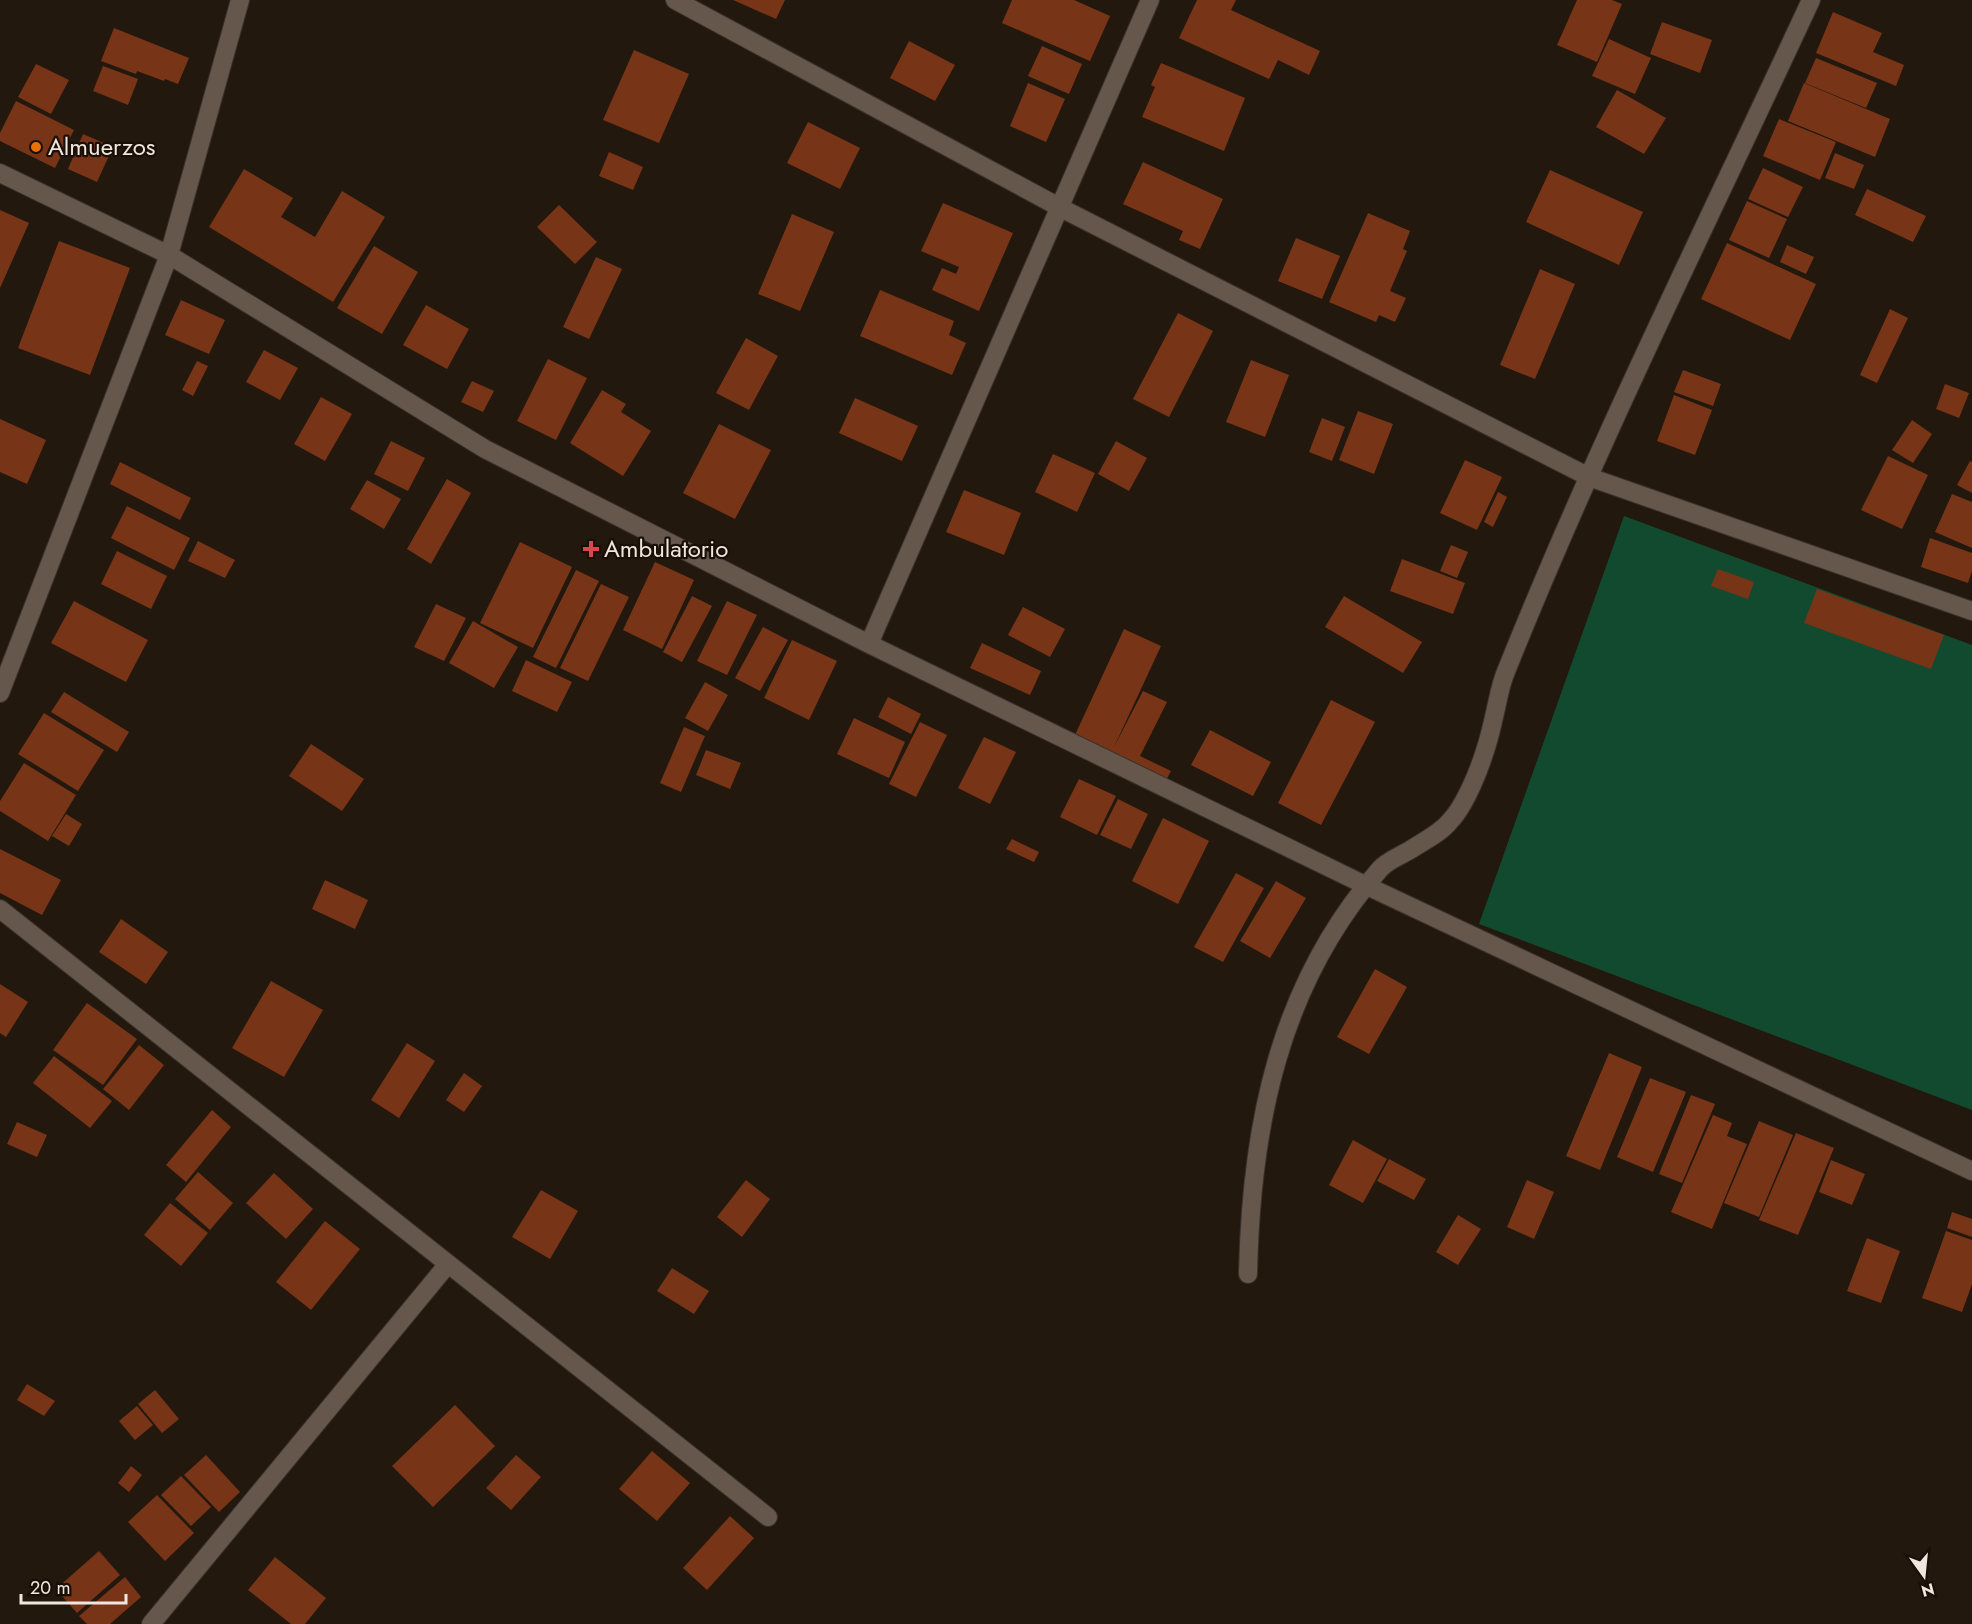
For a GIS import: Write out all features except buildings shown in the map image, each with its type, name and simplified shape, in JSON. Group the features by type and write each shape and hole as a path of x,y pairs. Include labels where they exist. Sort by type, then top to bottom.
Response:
{"street":[{"path":"0,693 169,255 240,0"},
{"path":"675,0 1059,207 1589,477 1972,611"},
{"path":"869,644 1150,0"},
{"path":"1248,1274 1250,1213 1256,1153 1266,1098 1281,1044 1297,1001 1317,960 1340,922 1383,866 1414,848 1449,823 1472,787 1490,736 1504,674 1589,477 1811,0"},
{"path":"0,173 169,255 485,449 869,644 1367,886 1972,1171"},
{"path":"0,909 768,1517"},
{"path":"151,1624 448,1264"}],"green space":[{"path":"1624,516 1972,645 1972,1110 1479,924"}],"place":[{"name":"Almuerzos","path":"36,147"},
{"name":"Ambulatorio","path":"591,549"}]}
